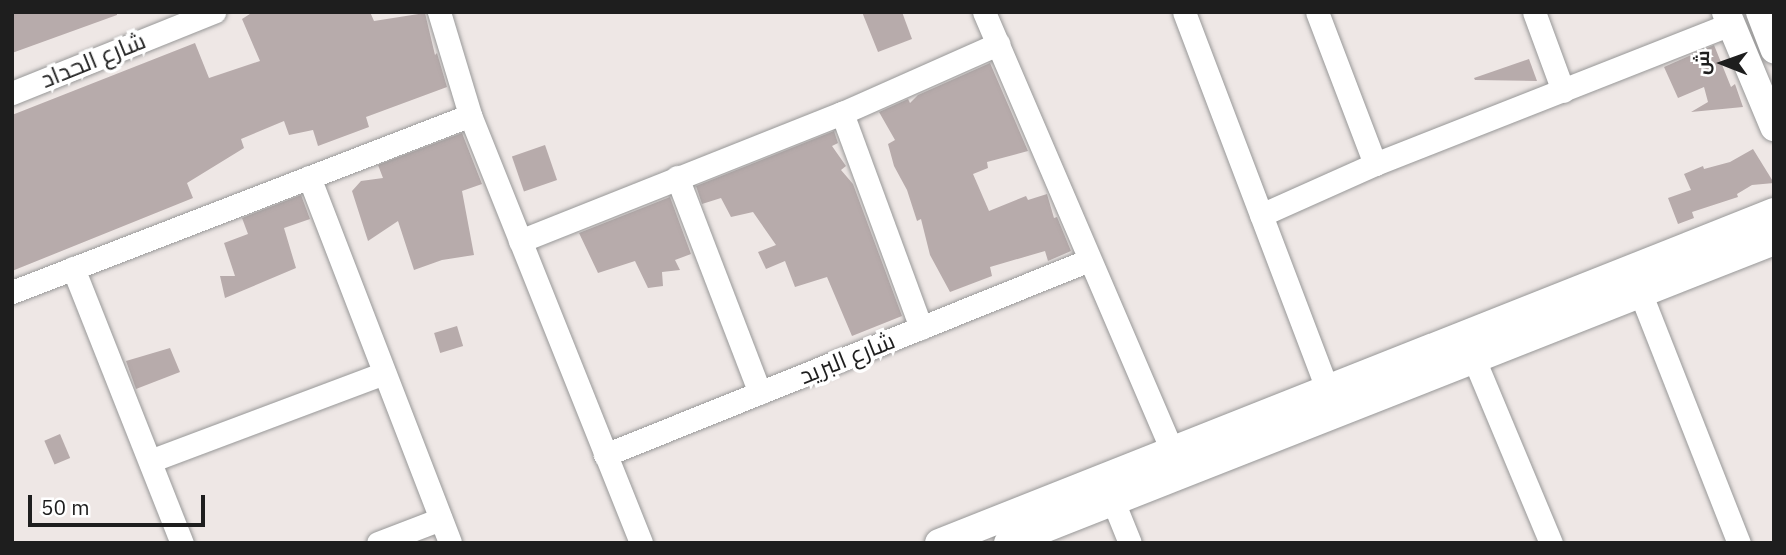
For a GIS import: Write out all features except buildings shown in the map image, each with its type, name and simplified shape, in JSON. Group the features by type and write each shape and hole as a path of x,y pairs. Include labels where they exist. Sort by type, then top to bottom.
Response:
{"street":[{"name":"شارع الحداد","path":"12,93 214,12"},
{"path":"439,12 470,115 640,543"},
{"path":"984,12 1171,449"},
{"path":"1185,12 1327,388"},
{"path":"1317,12 1375,164"},
{"path":"1534,12 1563,91"},
{"path":"1760,12 1774,49"},
{"path":"1261,215 1375,164 1563,91 1728,18 1774,127"},
{"path":"520,241 842,113 998,44"},
{"path":"842,113 922,328"},
{"path":"12,292 470,115"},
{"path":"309,177 450,543"},
{"path":"677,177 761,393"},
{"path":"939,543 1774,212"},
{"path":"1008,543 1774,241"},
{"name":"شارع البريد","path":"605,455 1089,260"},
{"path":"73,268 182,543"},
{"path":"1640,292 1739,543"},
{"path":"1474,359 1551,543"},
{"path":"150,461 384,373"},
{"path":"1113,501 1130,543"},
{"path":"378,543 441,519"}]}
